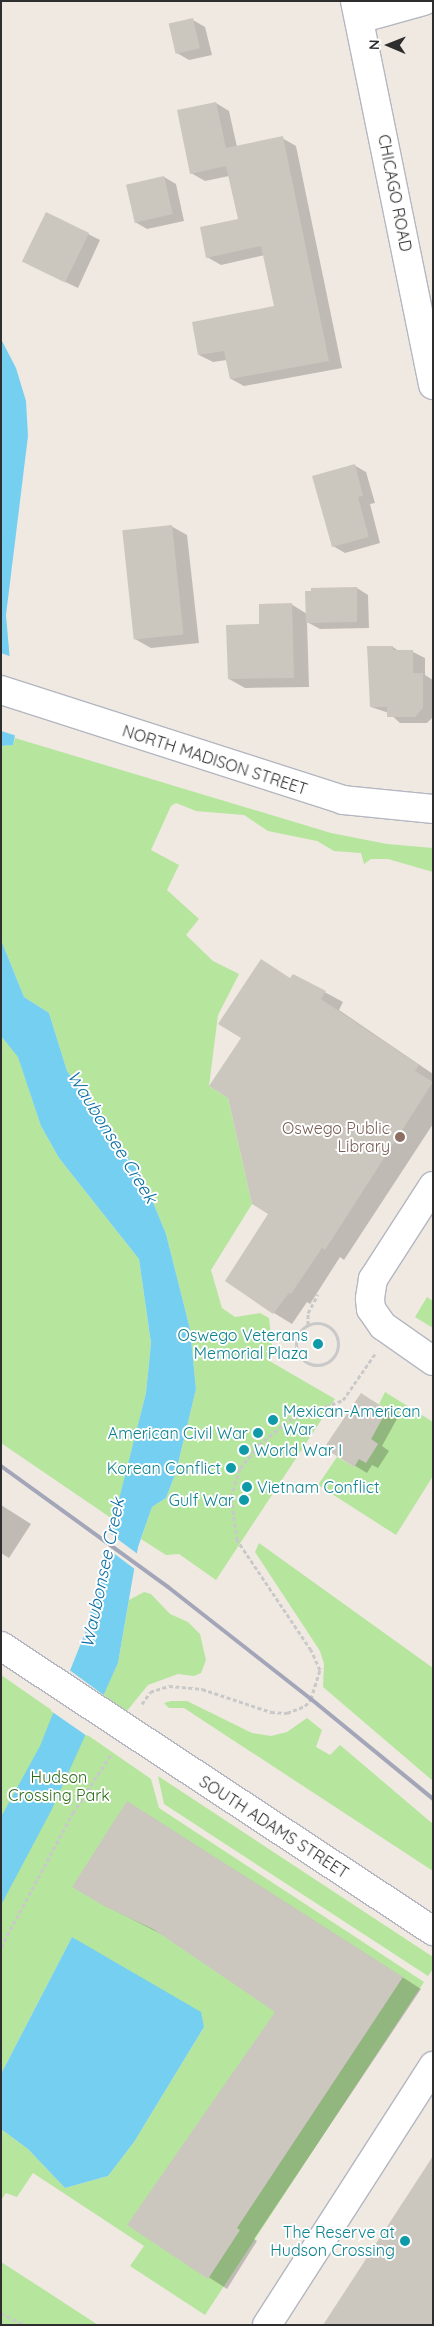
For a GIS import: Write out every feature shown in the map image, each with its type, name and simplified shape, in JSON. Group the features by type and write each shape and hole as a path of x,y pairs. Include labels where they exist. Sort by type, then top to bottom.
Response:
{"street":[{"path":"357,10 424,1"},
{"name":"CHICAGO ROAD","path":"357,10 433,385"},
{"name":"NORTH MADISON STREET","path":"1,690 343,800 433,809"},
{"path":"433,1186 372,1279 370,1299 372,1310 383,1326 433,1360"},
{"name":"SOUTH ADAMS STREET","path":"1,1646 42,1673 114,1737 433,1931"},
{"path":"266,2325 433,2066"}],"path":[{"path":"308,1326 328,1327 336,1338 336,1351 328,1362 308,1363 298,1354 298,1335 308,1326 308,1313 318,1294"},
{"path":"139,1710 150,1692 169,1686 202,1689 271,1712 287,1713 305,1706 311,1699 320,1670 311,1650 237,1540 232,1525 230,1498 234,1481 244,1462 259,1445 289,1420 343,1400 381,1346"},
{"path":"1,1946 114,1737"},
{"path":"1,2313 25,2325"}],"green space":[{"path":"15,738 331,833 387,844 433,848 433,872 388,859 371,859 364,864 361,853 334,851 317,841 268,831 244,815 196,811 176,803 171,806 151,850 179,865 167,890 199,919 186,935 213,961 239,974 218,1015 209,1086 228,1098 252,1204 211,1270 222,1308 235,1317 260,1313 269,1318 272,1346 266,1359 335,1399 216,1580 179,1554 166,1555 141,1539 152,1507 166,1498 176,1472 196,1389 190,1329 166,1234 143,1178 67,1071 49,1013 24,997 1,940 1,746 13,745"},
{"path":"1,1036 18,1056 41,1126 59,1158 139,1259 151,1343 146,1393 114,1520 1,1443"},
{"path":"427,1297 433,1301 433,1328 415,1317"},
{"path":"385,1392 433,1422 433,1476 396,1535 318,1485 337,1457 354,1467 359,1459 366,1462 378,1444 371,1439 387,1409 379,1404"},
{"path":"259,1543 433,1668 433,1781 323,1687 324,1664 320,1651 255,1552"},
{"path":"144,1592 151,1594 170,1614 188,1622 200,1634 206,1660 201,1673 194,1676 178,1674 148,1685 126,1712 103,1695 118,1663 129,1600"},
{"name":"Hudson Crossing Park","path":"1,1675 151,1779 159,1808 424,1982 205,2315 130,2266 144,2246 33,2173 17,2197 6,2193 1,2200 1,2129 28,2149 65,2188 108,2176 134,2142 204,2027 72,1937 1,2074"},
{"path":"187,1701 252,1733 271,1736 287,1732 307,1718 322,1730 316,1747 330,1755 340,1745 433,1824 433,1871 184,1708 169,1708 164,1703"},
{"path":"158,1776 433,1957 433,1969 428,1976 164,1804"},
{"path":"1,2262 43,2289 98,2325 1,2325"}],"water":[{"path":"1,339 16,368 26,401 28,436 6,615 16,730 13,745 1,746"},
{"name":"Waubonsee Creek","path":"1,940 24,997 49,1013 67,1071 143,1178 166,1234 190,1329 196,1389 176,1472 166,1498 152,1507 138,1547 118,1663 51,1811 1,1905 1,1817 40,1746 85,1633 146,1393 151,1343 139,1259 59,1158 41,1126 18,1057 1,1036"},
{"path":"72,1937 201,2012 204,2027 134,2142 108,2176 65,2188 28,2149 1,2129 1,2074"}],"pier":[{"path":"1,653 12,657 17,736 1,731"},
{"path":"108,1532 139,1555 136,1570 104,1546"},
{"path":"68,1669 105,1696 87,1736 51,1711"}],"building":[{"path":"193,18 200,48 176,54 169,24"},
{"path":"216,102 226,148 283,136 329,361 230,379 224,351 198,355 192,322 274,306 261,246 206,258 200,227 238,219 226,166 190,174 177,110"},
{"path":"164,176 173,214 135,223 126,185"},
{"path":"46,212 89,233 65,282 22,261"},
{"path":"355,464 363,496 358,497 369,537 332,547 312,476"},
{"path":"172,525 183,634 134,640 122,530"},
{"path":"357,587 357,622 306,623 305,591 311,591 311,588"},
{"path":"292,603 294,678 228,679 226,625 259,624 259,604"},
{"path":"367,646 393,646 393,650 413,650 413,673 423,673 423,708 415,717 387,717 387,707 370,707"},
{"path":"261,959 290,978 293,974 326,991 321,999 419,1065 415,1071 433,1082 325,1250 322,1248 291,1294 289,1293 273,1314 225,1281 268,1214 252,1204 228,1098 209,1086 241,1038 218,1024"},
{"path":"361,1393 387,1410 371,1439 378,1444 366,1463 359,1459 354,1467 324,1448"},
{"path":"127,1801 403,1977 237,2228 240,2230 208,2279 127,2225 275,2012 153,1929 104,1906 72,1887"},
{"name":"The Reserve at Hudson Crossing","path":"433,2156 433,2325 323,2325"}],"railway":[{"path":"1,1466 168,1587 311,1699 433,1799"}],"place":[{"name":"Oswego Public Library","path":"400,1137"},
{"name":"Oswego Veterans Memorial Plaza","path":"318,1344"},
{"name":"Mexican-American War","path":"273,1420"},
{"name":"American Civil War","path":"258,1433"},
{"name":"World War I","path":"244,1450"},
{"name":"Korean Conflict","path":"231,1468"},
{"name":"Vietnam Conflict","path":"247,1487"},
{"name":"Gulf War","path":"244,1500"},
{"name":"The Reserve at Hudson Crossing","path":"405,2241"}]}
